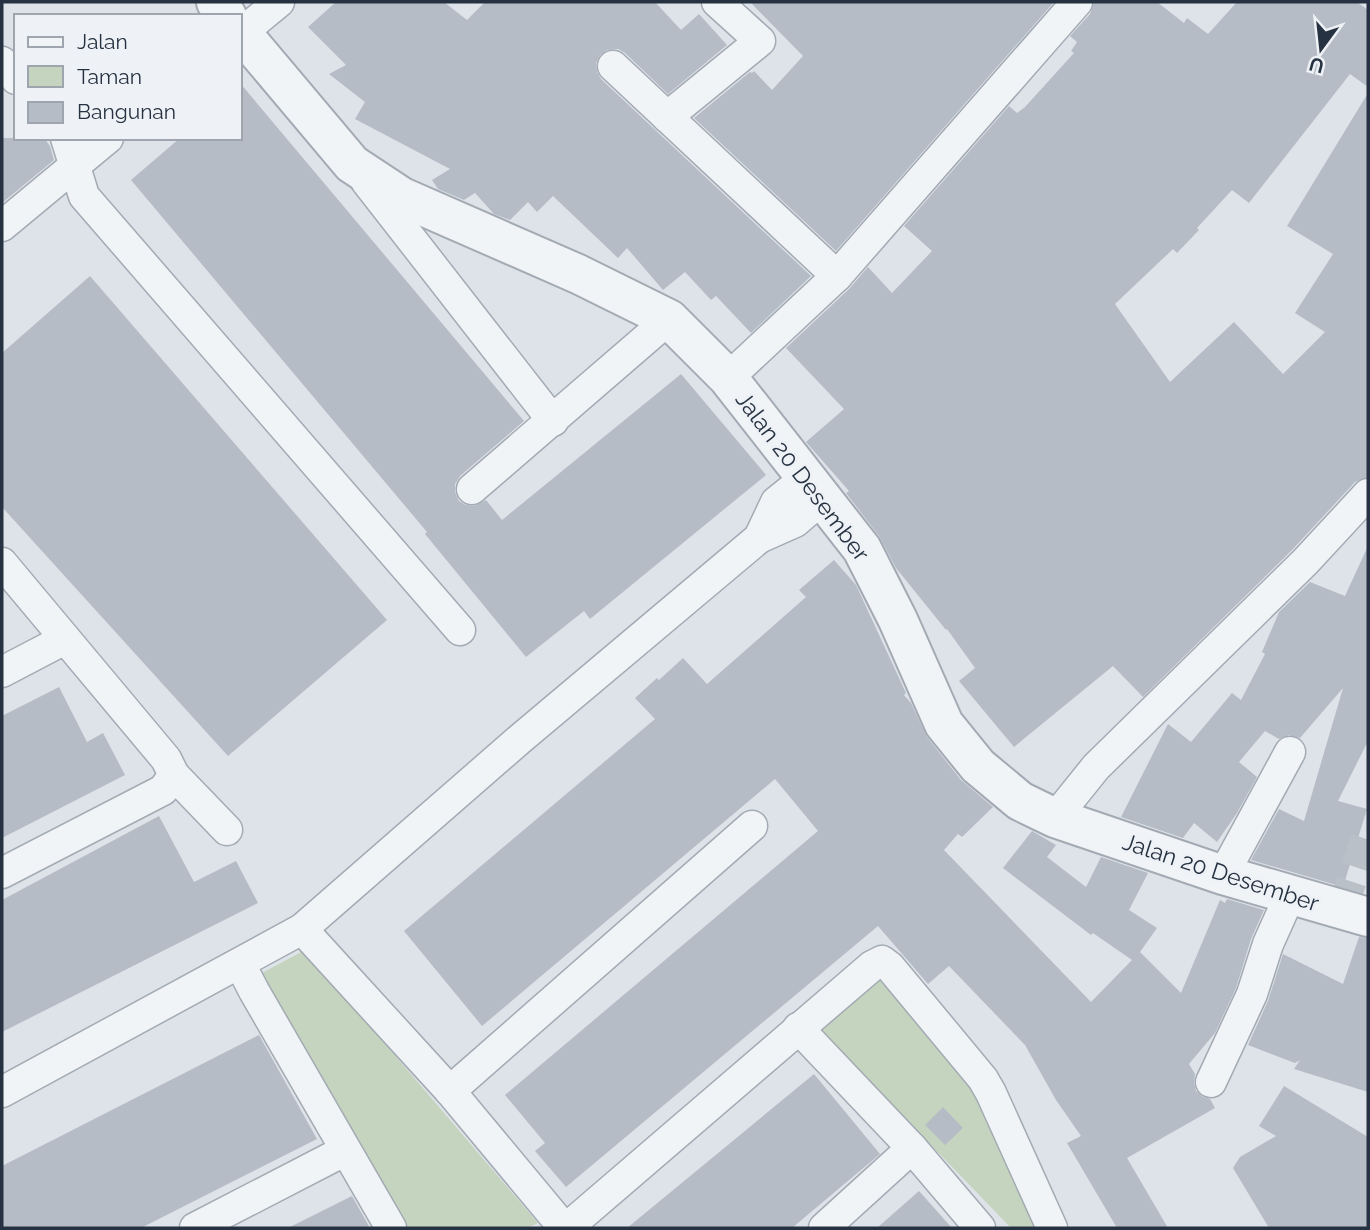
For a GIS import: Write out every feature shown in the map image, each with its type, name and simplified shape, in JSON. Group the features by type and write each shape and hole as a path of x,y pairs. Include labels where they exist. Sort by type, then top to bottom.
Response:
{"street":[{"path":"242,25 279,2"},
{"path":"667,117 760,41 717,2"},
{"name":"Jalan 20 Desember","path":"1077,2 837,276 728,378 862,549 898,620 944,724 978,766 1020,801 1055,818 1223,875 1368,917"},
{"path":"242,34 352,163 553,421"},
{"path":"2,62 14,77"},
{"path":"613,66 837,276"},
{"path":"2,226 70,151 102,140"},
{"path":"70,151 84,196 460,630"},
{"path":"352,163 402,197 578,274 669,320 728,378"},
{"path":"472,489 669,320"},
{"path":"2,1091 302,929 520,739 759,538 776,502 814,488"},
{"path":"1055,818 1096,767 1305,562 1368,494"},
{"path":"2,563 166,759 174,775 227,831"},
{"path":"2,672 65,639"},
{"path":"1223,875 1290,752"},
{"path":"2,873 163,790 174,775"},
{"path":"450,1091 752,826"},
{"path":"1212,1082 1252,994 1268,944 1290,895"},
{"path":"302,929 450,1091 566,1228 798,1028 872,966 882,961 890,967 983,1079 1052,1228"},
{"path":"240,964 391,1228"},
{"path":"798,1028 912,1148 980,1228"},
{"path":"824,1228 912,1148"},
{"path":"195,1228 345,1151"}],"green space":[{"path":"305,950 538,1223 527,1228 406,1228 262,973"},
{"path":"878,971 988,1097 1036,1228 1011,1228 817,1027"}],"building":[{"path":"336,2 444,2 467,20 485,2 655,2 681,30 699,14 727,45 668,94 618,49 607,50 600,55 596,63 597,72 601,79 811,276 751,333 716,296 711,300 685,272 663,290 627,248 618,258 553,196 537,212 528,202 510,220 494,214 475,193 464,200 438,189 432,180 450,169 355,119 365,102 329,74 346,65 308,27"},
{"path":"750,2 1054,2 836,251 694,118 750,72 754,71 772,90 803,56"},
{"path":"1094,2 1157,2 1184,23 1187,18 1208,34 1237,2 1357,2 1368,10 1368,87 1350,74 1249,203 1232,190 1177,253 1173,249 1115,304 1170,382 1234,322 1283,374 1325,332 1295,313 1333,254 1287,226 1368,93 1368,477 1355,482 1292,550 1143,697 1113,666 1014,747 959,681 975,668 947,629 896,568 879,536 846,493 849,491 806,442 844,409 786,348 849,289 868,267 892,293 932,251 904,226 1009,106 1017,113 1025,107 1074,53 1071,51 1077,42 1070,36 1090,14"},
{"path":"242,85 524,421 460,476 455,484 455,492 459,501 466,505 475,506 486,500 502,520 681,374 766,475 590,619 584,611 526,657 425,534 427,532 131,180 178,140 242,140"},
{"path":"2,138 46,140 54,160 2,203"},
{"path":"90,276 387,620 228,756 2,507 2,353"},
{"path":"1368,546 1368,741 1338,801 1367,809 1343,887 1251,860 1279,809 1304,821 1343,688 1300,738 1289,735 1279,739 1265,731 1239,762 1257,777 1217,842 1194,823 1183,838 1121,817 1168,724 1191,742 1232,693 1241,700 1265,654 1262,652 1279,612 1310,582 1345,596"},
{"path":"834,560 856,585 906,693 904,695 911,703 927,737 961,780 993,807 962,837 958,834 944,850 1091,1002 1132,960 1093,933 1091,935 1003,868 1032,831 1056,845 1047,857 1086,887 1101,857 1148,873 1129,910 1157,928 1140,952 1181,993 1220,900 1225,903 1227,899 1264,910 1251,939 1236,988 1215,1033 1189,1064 1195,1074 1196,1091 1210,1099 1215,1108 1127,1158 1168,1228 1117,1228 1067,1143 1081,1136 1056,1100 1025,1045 949,966 928,984 878,926 566,1187 535,1151 545,1143 505,1095 818,831 775,779 482,1026 404,931 655,719 635,698 657,678 659,680 683,658 707,684 806,597 799,590"},
{"path":"59,687 87,742 103,733 125,775 2,838 2,716"},
{"path":"159,816 194,882 236,861 258,903 2,1032 2,900"},
{"path":"1359,937 1368,938 1368,1092 1294,1069 1300,1060 1295,1063 1248,1045 1268,1001 1283,954 1343,984"},
{"path":"259,1035 317,1139 141,1228 2,1228 2,1166"},
{"path":"814,1074 880,1154 792,1228 627,1228"},
{"path":"1284,1086 1368,1137 1368,1228 1269,1228 1233,1168 1240,1157 1276,1136 1259,1126"},
{"path":"943,1107 963,1128 945,1145 925,1125"},
{"path":"919,1191 952,1228 877,1228"},
{"path":"352,1196 370,1228 288,1228"}],"tunnel":[{"path":"1342,910 1368,832"}]}
